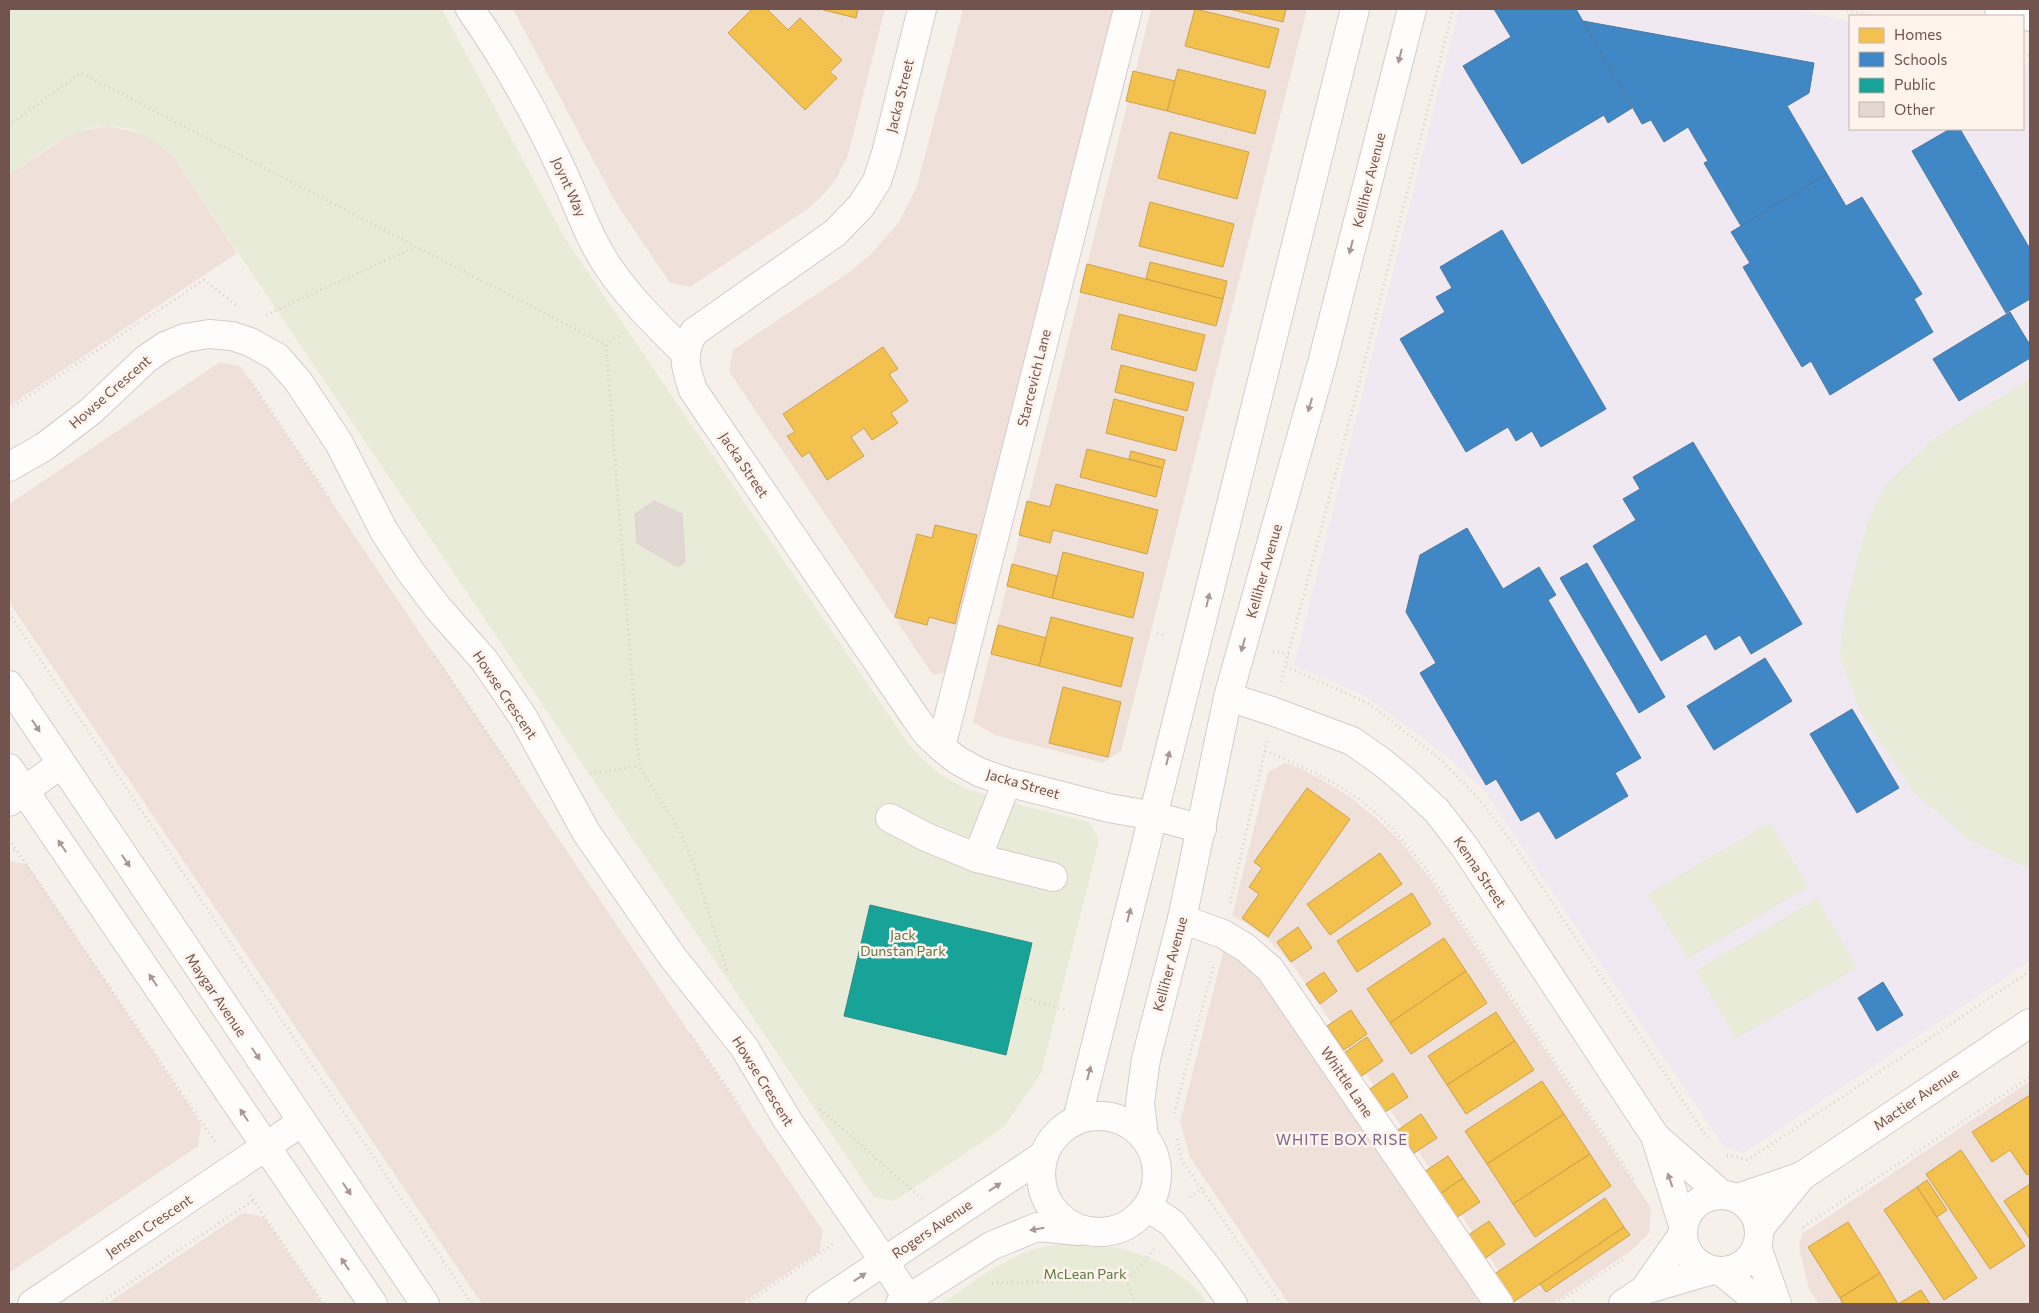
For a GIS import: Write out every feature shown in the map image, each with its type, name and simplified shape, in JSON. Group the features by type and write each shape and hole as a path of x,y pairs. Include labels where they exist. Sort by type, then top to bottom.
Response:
{"street":[{"name":"Joynt Way","path":"470,9 522,92 560,165 589,233 608,267 646,314 685,353"},
{"name":"Jacka Street","path":"922,9 886,153 877,181 861,206 835,233 694,332 687,343 685,353 686,370 693,390 915,717 941,747 957,760 978,772 1007,782 1110,808 1154,816 1202,830"},
{"name":"Starcevich Lane","path":"941,747 1128,9"},
{"path":"1077,1120 1355,9"},
{"name":"Kelliher Avenue","path":"1144,1137 1140,1103 1146,1059 1182,919 1202,830 1228,697 1322,363 1412,9"},
{"path":"1999,9 2022,15"},
{"name":"Howse Crescent","path":"9,467 44,447 91,411 146,359 165,346 185,338 209,334 232,336 250,342 278,357 298,381 334,435 384,531 410,571 438,608 490,668 523,717 586,832 671,955 744,1047 788,1121 884,1261 904,1302"},
{"name":"Maygar Avenue","path":"9,685 425,1304"},
{"name":"Kenna Street","path":"1228,697 1272,711 1352,742 1382,762 1437,811 1464,846 1655,1136 1683,1230"},
{"path":"17,797 61,764"},
{"path":"9,768 17,797 266,1147 373,1304"},
{"path":"977,858 1007,782"},
{"path":"890,818 926,837 977,858 1053,877"},
{"name":"Whittle Lane","path":"1182,919 1222,934 1246,948 1270,969 1499,1304"},
{"name":"Mactier Avenue","path":"1729,1196 1802,1176 2030,1023"},
{"path":"904,1302 991,1246 1037,1227 1102,1233 1120,1229 1136,1220 1148,1207 1155,1190 1157,1172 1153,1153 1144,1137 1130,1125 1114,1118 1095,1116 1077,1120 1063,1128 1052,1140 1044,1155 1040,1174 1044,1193 1053,1210 1067,1224 1085,1231"},
{"name":"Jensen Crescent","path":"32,1304 302,1122"},
{"name":"Kenna Street","path":"1655,1136 1729,1196"},
{"name":"Rogers Avenue","path":"820,1304 1044,1155"},
{"name":"Mactier Avenue","path":"1758,1238 1802,1176"},
{"path":"1633,1297 1683,1230 1688,1213 1696,1203 1708,1196 1729,1196 1749,1205 1756,1216 1758,1238 1777,1304"},
{"path":"1148,1207 1172,1223 1233,1304"},
{"path":"1683,1230 1685,1246 1692,1257 1701,1265 1717,1271 1761,1304"},
{"path":"1633,1297 1717,1271 1736,1268 1749,1260 1758,1238"}],"path":[{"path":"1172,1120 1222,934 1265,751 1272,711 1286,666 1453,9"},
{"path":"1842,9 1869,15"},
{"path":"9,125 81,73 606,345"},
{"path":"606,345 646,314"},
{"path":"606,345 638,766 678,830 692,862 730,980"},
{"path":"9,613 472,1304"},
{"path":"1286,666 1369,704 1438,758 1478,798 1520,854 1713,1145"},
{"path":"1265,751 1304,767 1340,787 1377,814 1403,840 1426,869 1637,1185"},
{"path":"9,839 324,1304"},
{"path":"9,853 16,849"},
{"path":"1718,1153 1748,1160 2030,971"},
{"path":"1020,997 1067,1010"},
{"path":"1799,1231 2030,1077"},
{"path":"814,1104 919,1195 938,1225"},
{"path":"1176,1136 1182,1160 1281,1304"},
{"path":"962,1264 978,1284 1126,1280 1145,1261 1186,1200 1203,1188"},
{"path":"98,1304 254,1200"},
{"path":"1555,1304 1629,1256"},
{"path":"1126,1280 1136,1304"}],"shaded area":[{"path":"513,9 885,9 848,155 835,181 809,208 690,287 670,283 616,203"},
{"path":"963,9 1120,9 954,671 933,675 729,371 733,350 851,271 872,253 899,222 917,186"},
{"path":"1151,9 1307,9 1121,751 1103,763 995,735 973,722"},
{"path":"1459,9 1797,9 1849,22 1849,130 2024,130 2024,64 2030,66 2030,961 1744,1153 1724,1147 1485,792 1448,757 1365,696 1294,665"},
{"path":"108,126 143,134 173,156 237,253 9,406 9,174 74,132"},
{"path":"220,362 240,366 823,1231 819,1252 741,1304 482,1304 9,602 9,504"},
{"path":"1285,763 1302,769 1346,794 1376,818 1400,841 1428,876 1651,1208 1649,1233 1631,1251 1552,1304 1521,1304 1294,967 1266,937 1232,916 1268,772"},
{"path":"9,861 27,864 201,1124 198,1146 9,1273"},
{"path":"1225,945 1252,965 1484,1304 1289,1304 1190,1157 1180,1122"},
{"path":"2030,1081 2030,1304 1819,1304 1809,1289 1799,1248 1802,1234"},
{"path":"243,1213 264,1217 323,1304 106,1304"}],"green space":[{"name":"Jack Dunstan Park","path":"9,9 442,9 564,237 909,745 940,774 964,788 1023,806 1089,822 1099,840 1041,1073 1003,1128 894,1201 874,1197 173,156 150,138 128,129 108,126 89,128 70,135 50,146 9,174"},
{"path":"2030,379 2030,867 2023,866 1968,839 1914,792 1860,711 1840,656 1845,607 1868,522 1884,487 1933,439"},
{"path":"1770,822 1808,887 1688,959 1648,894"},
{"path":"1817,899 1857,968 1736,1039 1696,970"},
{"name":"McLean Park","path":"1087,1243 1122,1249 1155,1260 1184,1278 1208,1304 941,1304 992,1269 1019,1255 1048,1246"}],"building: Homes":[{"path":"752,9 767,9 788,30 800,18 842,60 830,72 837,78 805,110 728,33"},
{"path":"820,9 858,9 856,18"},
{"path":"1195,9 1279,29 1269,68 1185,46"},
{"path":"1229,9 1286,9 1283,22"},
{"path":"1178,69 1266,91 1255,134 1167,111"},
{"path":"1133,71 1175,81 1167,111 1126,101"},
{"path":"1170,132 1249,152 1237,199 1158,178"},
{"path":"1150,202 1234,224 1223,267 1139,246"},
{"path":"1150,262 1227,281 1223,299 1146,279"},
{"path":"1087,264 1223,299 1216,326 1080,292"},
{"path":"1119,314 1205,335 1196,371 1111,349"},
{"path":"883,347 898,369 889,374 908,401 891,413 898,423 872,440 864,428 851,437 864,456 827,480 809,452 802,457 787,436 795,432 783,414"},
{"path":"1121,365 1194,383 1187,411 1115,392"},
{"path":"1114,399 1184,417 1176,451 1106,433"},
{"path":"1087,449 1163,468 1156,497 1080,477"},
{"path":"1131,451 1165,460 1163,468 1129,459"},
{"path":"1056,484 1158,510 1147,554 1053,530 1050,543 1019,535 1027,501 1050,507"},
{"path":"935,525 977,535 955,624 929,617 927,625 895,617 917,534 932,538"},
{"path":"1063,552 1144,573 1133,618 1052,598"},
{"path":"1012,564 1057,576 1052,598 1007,586"},
{"path":"1051,617 1133,638 1121,687 1039,666"},
{"path":"998,625 1046,638 1039,666 991,654"},
{"path":"1063,687 1121,702 1108,757 1049,743"},
{"path":"1307,788 1350,819 1268,937 1242,918 1259,894 1249,887 1262,868 1254,862"},
{"path":"1380,853 1402,884 1330,935 1307,904"},
{"path":"1412,893 1431,924 1357,972 1337,941"},
{"path":"1298,927 1312,948 1291,962 1277,942"},
{"path":"1444,938 1466,971 1390,1023 1367,989"},
{"path":"1466,971 1487,1003 1411,1054 1390,1023"},
{"path":"1324,972 1337,991 1320,1004 1306,984"},
{"path":"1351,1010 1367,1034 1344,1050 1327,1026"},
{"path":"1496,1012 1515,1041 1447,1085 1428,1056"},
{"path":"1367,1037 1383,1061 1360,1077 1344,1053"},
{"path":"1515,1041 1534,1070 1466,1114 1447,1085"},
{"path":"1393,1073 1408,1097 1385,1112 1370,1089"},
{"path":"1542,1081 1564,1114 1487,1164 1465,1131"},
{"path":"2030,1095 2030,1173 2027,1175 2010,1150 1992,1162 1972,1132"},
{"path":"1421,1114 1437,1138 1414,1153 1398,1130"},
{"path":"1564,1114 1590,1154 1513,1204 1487,1164"},
{"path":"1961,1150 2025,1246 1990,1269 1926,1174"},
{"path":"1590,1154 1611,1186 1535,1237 1513,1204"},
{"path":"1448,1156 1463,1178 1440,1194 1424,1172"},
{"path":"1463,1178 1480,1202 1456,1218 1440,1194"},
{"path":"1927,1180 1947,1210 1937,1217 1917,1187"},
{"path":"2030,1184 2030,1239 2004,1201"},
{"path":"1917,1187 1977,1278 1944,1300 1884,1210"},
{"path":"1605,1198 1624,1227 1512,1303 1493,1275"},
{"path":"1489,1221 1505,1244 1483,1260 1467,1236"},
{"path":"1848,1222 1880,1273 1840,1298 1808,1247"},
{"path":"1624,1227 1630,1235 1546,1292 1540,1284"},
{"path":"1880,1273 1898,1304 1843,1304 1840,1298"},
{"path":"1921,1290 1930,1304 1898,1304"}],"building: Schools":[{"path":"1494,9 1576,9 1632,108 1608,123 1604,115 1522,164 1463,66 1511,37"},
{"path":"1583,21 1814,63 1809,93 1787,106 1827,174 1741,226 1704,163 1708,161 1688,127 1664,142 1651,120 1642,124"},
{"path":"1948,130 1961,130 2030,249 2030,299 2006,313 1912,151"},
{"path":"1827,174 1846,206 1862,197 1922,294 1914,299 1933,332 1830,395 1811,361 1802,367 1743,267 1750,263 1731,232"},
{"path":"1502,230 1606,409 1541,447 1532,431 1516,441 1508,427 1466,452 1400,339 1445,312 1436,297 1452,288 1440,267"},
{"path":"2010,312 2030,345 2030,358 1959,401 1933,359"},
{"path":"1693,442 1802,624 1751,654 1740,635 1715,650 1706,634 1661,661 1593,546 1636,520 1623,499 1640,489 1633,477"},
{"path":"1467,528 1503,589 1539,567 1556,595 1548,600 1641,758 1615,773 1628,796 1556,839 1539,811 1521,821 1496,779 1486,785 1420,673 1436,663 1406,612 1420,555"},
{"path":"1587,563 1665,697 1639,713 1560,578"},
{"path":"1765,658 1792,701 1714,750 1687,706"},
{"path":"1852,709 1899,788 1857,813 1810,734"},
{"path":"1883,982 1903,1015 1877,1031 1858,998"}],"building: Public":[{"path":"870,905 1032,943 1006,1055 844,1016"}],"building: Other":[{"path":"654,501 682,514 685,562 678,567 637,543 635,514"}],"district":[{"name":"WHITE BOX RISE","path":"1342,1140"}]}
